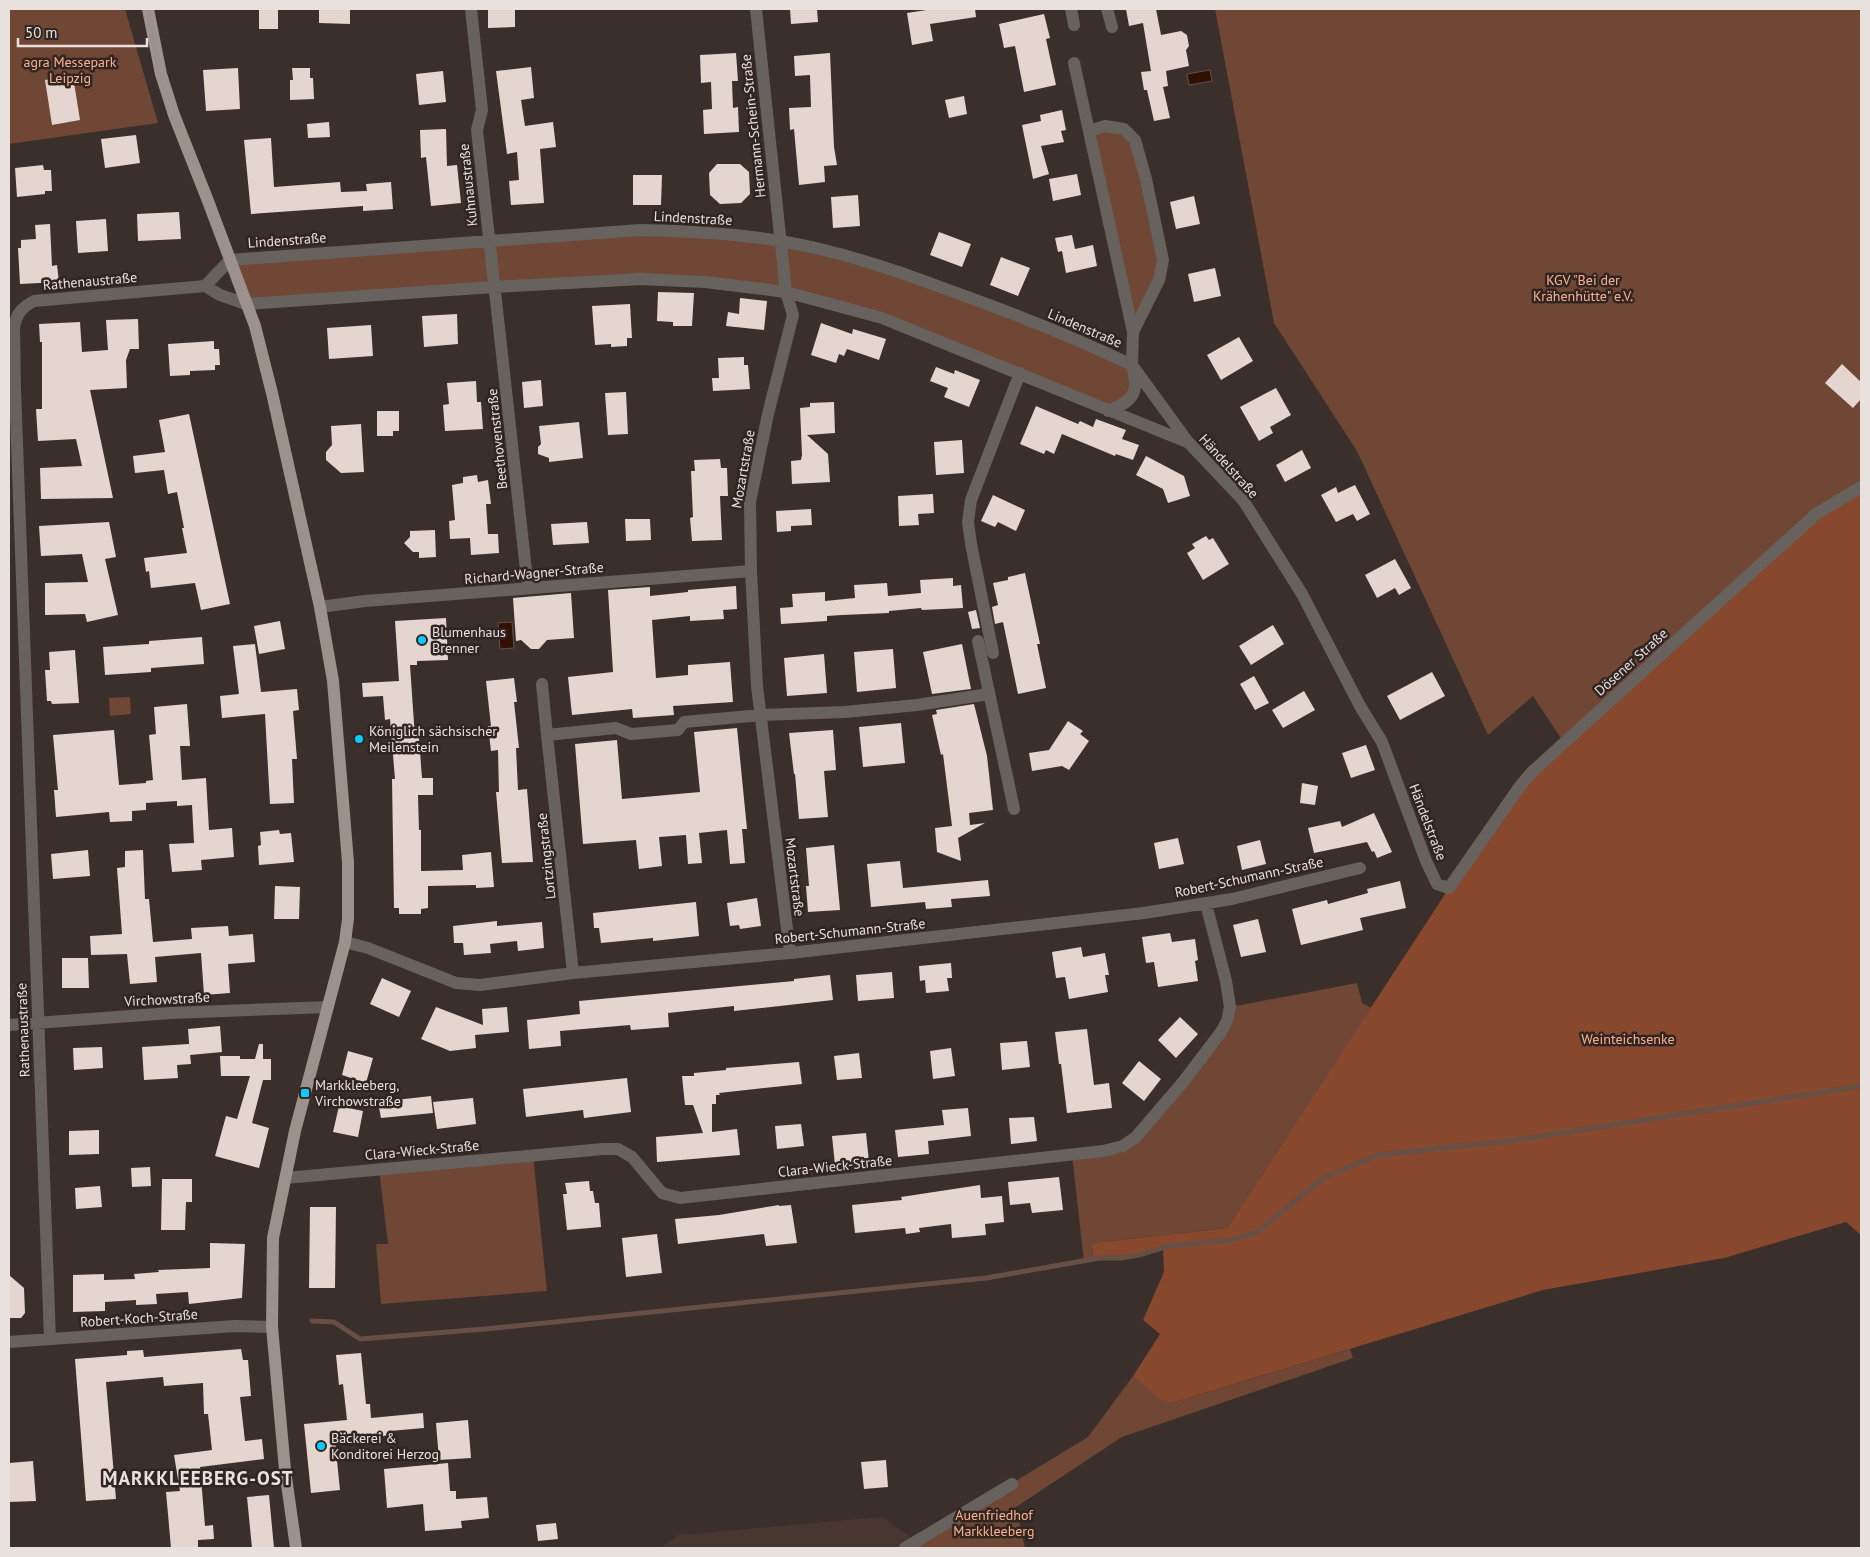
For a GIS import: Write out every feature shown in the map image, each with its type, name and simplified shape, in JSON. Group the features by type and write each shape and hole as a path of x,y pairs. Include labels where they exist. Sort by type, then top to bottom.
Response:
{"main road":[{"path":"148,9 160,74 255,326 320,606 333,681 348,862 348,919 345,942 298,1123 274,1238 272,1327 284,1470 296,1548"}],"street":[{"name":"Kuhnaustraße","path":"471,9 482,110 477,130 494,287"},
{"name":"Hermann-Schein-Straße","path":"756,9 786,292"},
{"path":"1070,9 1074,24"},
{"path":"1107,9 1112,27"},
{"path":"1074,63 1133,332 1132,365 1136,381 1134,394 1125,404 1108,411"},
{"path":"1089,131 1104,126 1124,129 1135,140 1146,179 1163,260 1160,280 1133,332"},
{"name":"Lindenstraße","path":"230,260 640,230 702,231 781,241 870,261 977,300 1078,340 1132,365"},
{"path":"230,260 206,286 220,295 246,304 640,279 705,282 786,292 882,318 1188,442"},
{"name":"Rathenaustraße","path":"50,1339 14,328 20,310 34,301 206,286"},
{"name":"Beethovenstraße","path":"494,287 528,588"},
{"name":"Mozartstraße","path":"786,292 793,315 768,414 750,502 751,571 757,686 790,953"},
{"name":"Händelstraße","path":"1132,365 1188,442 1243,500 1302,594 1360,706 1382,742 1426,861 1437,884 1449,888"},
{"path":"993,653 970,544 968,522 971,500 1020,374"},
{"name":"Dösener Straße","path":"1449,888 1532,772 1816,514 1861,487"},
{"name":"Richard-Wagner-Straße","path":"320,606 751,571"},
{"path":"978,641 1014,809"},
{"name":"Lortzingstraße","path":"542,684 574,973"},
{"path":"547,735 616,728 632,734 678,730 684,722 761,715 854,711 917,705 990,694"},
{"name":"Robert-Schumann-Straße","path":"345,942 368,948 456,983 480,985 574,973 790,953 1144,913 1206,904 1360,868"},
{"name":"Clara-Wieck-Straße","path":"286,1178 587,1150 618,1149 632,1157 662,1192 680,1198 1103,1151 1123,1146 1136,1137 1183,1082 1221,1032 1227,1020 1230,1006 1226,981 1206,904"},
{"name":"Virchowstraße","path":"9,1024 172,1013 328,1007"},
{"name":"Robert-Koch-Straße","path":"9,1342 235,1326 272,1327"},
{"path":"905,1548 1012,1484"}],"shaded area":[{"path":"1210,70 1212,81 1189,85 1187,74"},
{"path":"512,622 514,648 500,649 498,623"},
{"path":"882,1517 916,1541 905,1548 661,1548 679,1535"}],"green space":[{"name":"agra Messepark Leipzig","path":"9,9 125,9 158,123 9,144"},
{"name":"KGV \"Bei der Krähenhütte\" e.V.","path":"1215,9 1861,9 1861,487 1564,743 1533,696 1488,735 1357,451 1274,323"},
{"path":"1105,126 1135,140 1163,260 1133,332 1089,131"},
{"path":"702,231 871,261 1132,365 1134,394 1108,411 882,318 705,282 246,304 230,260"},
{"name":"Weinteichsenke","path":"1861,487 1861,1235 1846,1222 1724,1258 1543,1290 1172,1403 1161,1400 1133,1376 1160,1334 1143,1320 1164,1272 1163,1248 1139,1255 1093,1260 1092,1243 1227,1228 1449,888 1520,786 1816,514"},
{"path":"130,697 131,714 110,716 109,698"},
{"path":"1357,983 1362,1003 1371,1008 1227,1228 1092,1243 1093,1260 1084,1262 1072,1155 1123,1146 1183,1082 1230,1007"},
{"path":"533,1155 547,1291 381,1304 376,1244 388,1244 379,1169"},
{"name":"Auenfriedhof Markkleeberg","path":"1350,1349 1353,1358 1122,1437 1016,1507 1025,1548 905,1548 1088,1437 1133,1376 1172,1403"}],"building":[{"path":"259,9 278,9 278,29 259,29"},
{"path":"319,9 350,9 350,24 319,23"},
{"path":"488,9 515,9 515,27 488,28"},
{"path":"790,9 817,9 818,22 791,24"},
{"path":"933,9 975,9 976,17 930,24 933,41 912,45 907,13"},
{"path":"1126,9 1156,9 1161,35 1181,31 1187,35 1189,46 1186,50 1189,66 1166,71 1168,86 1163,87 1170,118 1154,121 1147,90 1144,90 1141,72 1151,71 1143,23 1129,26"},
{"path":"1044,14 1050,38 1046,39 1056,85 1024,92 1015,46 1004,48 999,24"},
{"path":"736,53 738,81 732,81 733,108 738,107 739,132 704,134 703,110 712,109 711,82 701,83 700,55"},
{"path":"830,53 834,147 837,165 824,166 825,182 799,185 794,129 790,130 789,108 811,107 810,75 795,76 794,56"},
{"path":"531,67 534,98 521,100 525,126 553,122 556,147 540,149 544,203 511,205 509,181 519,180 517,152 507,154 496,71"},
{"path":"238,68 240,109 206,111 203,70"},
{"path":"292,68 310,68 310,78 313,78 314,99 290,100 290,80 293,80"},
{"path":"443,71 446,102 419,105 416,74"},
{"path":"73,76 80,120 52,125 45,80"},
{"path":"964,96 967,114 949,118 945,100"},
{"path":"1062,110 1066,130 1061,131 1064,142 1041,146 1049,174 1033,179 1022,125 1041,121 1040,115"},
{"path":"329,122 330,137 308,138 307,124"},
{"path":"446,129 447,166 457,165 461,203 431,206 426,157 421,158 420,130"},
{"path":"136,135 140,163 105,168 101,139"},
{"path":"271,138 274,187 340,182 341,192 367,191 366,184 391,182 393,209 363,211 363,206 251,214 244,140"},
{"path":"717,164 740,164 749,172 750,194 741,203 720,204 710,195 709,173"},
{"path":"43,165 44,170 51,170 52,191 45,191 45,194 17,197 15,168"},
{"path":"1077,174 1081,195 1053,201 1049,179"},
{"path":"633,175 662,175 661,205 633,205"},
{"path":"858,195 860,226 833,228 831,197"},
{"path":"1194,196 1200,224 1176,229 1170,202"},
{"path":"179,212 181,239 138,241 137,214"},
{"path":"106,219 108,251 78,253 76,221"},
{"path":"50,224 52,266 57,265 59,282 20,284 18,248 21,248 21,240 36,239 35,225"},
{"path":"939,232 971,244 962,267 930,255"},
{"path":"1072,235 1075,249 1093,245 1097,266 1066,273 1062,251 1058,252 1055,238"},
{"path":"1001,257 1030,268 1018,296 990,285"},
{"path":"1215,268 1221,296 1194,302 1188,274"},
{"path":"658,292 694,293 692,326 673,326 673,322 657,321"},
{"path":"740,298 767,301 764,330 726,326 728,312 739,314"},
{"path":"630,304 632,338 627,338 627,346 595,345 592,306"},
{"path":"457,314 458,344 424,347 422,316"},
{"path":"138,319 139,349 130,349 126,360 127,388 90,390 113,498 41,499 40,468 82,466 76,439 38,441 36,409 42,409 42,342 40,342 39,324 80,322 82,352 108,350 106,320"},
{"path":"821,323 852,334 853,329 886,339 879,360 847,349 844,356 839,354 836,363 811,355"},
{"path":"371,325 373,356 329,359 327,328"},
{"path":"1239,337 1253,361 1221,380 1207,355"},
{"path":"214,341 214,349 219,349 220,365 215,365 215,370 190,371 190,375 170,376 168,344"},
{"path":"744,357 744,365 748,365 750,389 713,391 712,378 719,378 718,358"},
{"path":"1842,364 1861,382 1861,399 1853,408 1825,383"},
{"path":"936,367 954,374 955,370 980,380 969,407 944,397 948,388 930,381"},
{"path":"541,380 543,406 524,408 522,382"},
{"path":"476,381 477,402 481,402 483,429 445,431 443,405 449,404 447,383"},
{"path":"1276,388 1291,415 1270,427 1273,433 1259,441 1240,407"},
{"path":"626,392 628,434 608,435 605,393"},
{"path":"834,402 835,433 807,435 828,454 830,482 792,484 791,461 801,460 802,455 800,408 810,407 810,403"},
{"path":"1036,406 1078,424 1080,421 1093,427 1096,419 1126,430 1122,439 1139,445 1133,460 1116,454 1115,456 1062,434 1054,454 1046,450 1044,454 1020,444"},
{"path":"377,411 399,411 399,431 393,431 393,436 377,436"},
{"path":"189,414 230,604 201,610 195,583 151,588 149,571 146,572 144,558 187,553 182,528 184,528 177,492 168,494 164,470 135,473 133,456 165,452 159,420"},
{"path":"579,422 583,458 549,462 549,458 538,454 538,447 541,444 539,426"},
{"path":"361,424 364,472 341,473 326,460 326,452 332,445 331,426"},
{"path":"962,440 964,473 936,475 934,442"},
{"path":"1302,450 1311,468 1285,482 1276,465"},
{"path":"1146,456 1184,476 1190,496 1168,503 1163,489 1136,475"},
{"path":"720,459 721,468 727,468 728,496 720,496 722,540 692,541 690,518 693,517 691,471 695,471 694,460"},
{"path":"477,475 478,482 488,480 491,504 486,504 488,534 498,534 499,553 471,555 470,538 450,539 449,521 455,520 452,485 463,483 463,477"},
{"path":"1355,485 1370,514 1357,521 1353,514 1336,522 1321,495 1336,487 1338,493"},
{"path":"933,494 934,513 918,514 919,525 899,526 898,496"},
{"path":"993,495 1025,510 1016,531 998,522 995,527 981,521"},
{"path":"811,509 812,525 791,526 791,531 777,532 776,511"},
{"path":"625,519 650,519 651,540 626,541"},
{"path":"109,522 116,557 105,559 118,615 87,622 85,614 45,615 45,583 88,582 82,554 41,556 39,526"},
{"path":"587,522 589,543 553,545 551,524"},
{"path":"435,530 436,557 419,558 419,552 413,552 404,543 410,537 410,531"},
{"path":"1206,536 1209,540 1213,538 1229,564 1203,580 1187,553 1195,548 1192,544"},
{"path":"1395,559 1411,588 1399,595 1395,588 1377,598 1365,575"},
{"path":"1025,573 1040,644 1037,644 1046,688 1018,694 1003,622 995,624 992,607 998,605 993,583 1008,580 1008,577"},
{"path":"953,578 953,586 961,585 963,608 922,610 921,608 889,611 889,613 827,616 827,621 781,624 780,608 793,607 792,594 825,592 825,601 855,598 854,585 887,583 888,596 921,593 920,580"},
{"path":"736,586 737,609 723,610 724,619 690,621 690,616 652,620 656,678 688,675 688,665 730,662 733,702 673,706 674,715 633,718 632,709 572,715 568,677 613,672 608,590 650,587 650,596 688,592 688,590"},
{"path":"571,593 574,638 547,640 539,649 531,649 521,640 516,641 513,598"},
{"path":"976,610 980,628 972,629 968,612"},
{"path":"446,618 448,660 417,661 417,665 410,665 415,738 419,738 422,778 433,778 433,795 418,795 419,830 421,830 421,871 463,870 462,855 491,852 494,887 476,888 476,885 428,886 428,908 421,909 421,914 399,914 399,908 394,908 392,779 395,779 390,719 385,720 383,696 363,697 362,683 399,681 395,621"},
{"path":"280,621 285,649 259,654 254,626"},
{"path":"1273,625 1284,644 1251,665 1239,646"},
{"path":"202,637 204,664 151,668 151,672 105,675 103,647 149,644 149,641"},
{"path":"255,644 261,692 297,689 299,710 293,711 297,759 292,759 294,803 270,804 265,714 222,718 220,696 239,694 233,646"},
{"path":"962,644 971,689 932,694 923,652"},
{"path":"893,649 896,688 857,692 854,652"},
{"path":"75,650 79,703 52,704 51,701 47,701 45,670 50,670 49,652"},
{"path":"824,654 827,693 787,696 784,658"},
{"path":"1432,672 1445,696 1400,720 1387,696"},
{"path":"1254,676 1269,703 1255,710 1240,684"},
{"path":"514,678 517,702 514,702 519,748 516,748 518,790 527,789 533,862 502,863 496,792 499,792 498,750 491,751 488,726 491,726 486,681"},
{"path":"1304,691 1315,710 1283,728 1272,710"},
{"path":"187,704 190,746 180,746 182,780 206,778 209,830 232,828 234,857 201,860 202,870 172,872 169,844 194,843 192,805 177,806 177,801 146,803 146,810 132,811 132,821 110,822 109,812 56,817 54,790 58,790 53,735 114,730 119,785 146,783 146,781 153,780 149,735 156,734 154,707"},
{"path":"974,704 987,756 993,810 969,813 970,825 985,823 958,838 961,861 937,852 935,828 952,826 943,754 941,755 932,715 937,714 936,710"},
{"path":"1068,721 1083,731 1080,734 1089,741 1069,770 1062,766 1032,771 1029,753 1049,750"},
{"path":"901,723 905,763 863,767 859,727"},
{"path":"737,728 747,829 742,829 745,863 730,864 727,830 699,833 702,863 688,864 686,835 659,837 662,866 639,869 636,840 583,844 575,744 617,740 622,799 700,792 694,732"},
{"path":"833,730 836,770 824,771 828,817 799,819 789,733"},
{"path":"1366,745 1375,770 1351,778 1342,753"},
{"path":"1302,783 1318,786 1315,805 1300,803"},
{"path":"1374,813 1392,852 1377,858 1367,842 1314,853 1308,828 1340,821 1342,827"},
{"path":"279,830 280,834 291,833 294,862 259,865 258,846 261,845 260,832"},
{"path":"1178,838 1184,864 1159,869 1154,843"},
{"path":"1260,840 1266,864 1242,870 1237,846"},
{"path":"834,845 840,910 808,912 806,886 809,886 806,848"},
{"path":"88,850 90,876 53,879 51,854"},
{"path":"143,850 145,899 149,899 153,942 192,939 191,928 228,926 229,936 253,934 255,962 228,964 230,993 204,995 201,953 155,957 157,982 130,984 127,954 91,955 90,936 122,934 117,868 125,867 125,851"},
{"path":"900,861 903,888 988,880 990,896 951,899 952,907 926,909 925,902 871,907 867,864"},
{"path":"1400,881 1406,908 1360,918 1363,930 1301,945 1292,909 1327,900 1328,904 1368,893 1367,889"},
{"path":"275,886 300,887 299,919 274,919"},
{"path":"757,898 761,926 740,929 739,925 730,926 727,903"},
{"path":"696,902 699,936 653,941 653,938 601,943 599,928 594,928 593,913"},
{"path":"1258,919 1266,952 1241,957 1233,925"},
{"path":"497,921 497,926 542,922 544,948 518,951 517,941 490,944 491,953 464,955 463,943 454,943 453,926"},
{"path":"1170,933 1172,942 1195,939 1198,960 1195,961 1198,981 1158,987 1154,962 1146,963 1142,937"},
{"path":"1081,947 1083,957 1105,953 1109,975 1105,975 1108,992 1069,999 1065,977 1056,978 1052,952"},
{"path":"62,958 88,958 89,988 62,988"},
{"path":"951,963 952,978 947,978 949,991 926,993 925,980 920,981 919,966"},
{"path":"892,972 894,998 858,1001 856,975"},
{"path":"830,975 833,1000 734,1011 734,1006 668,1013 669,1027 631,1030 630,1025 560,1031 561,1046 529,1049 527,1020 580,1014 579,1001 794,981 794,979"},
{"path":"382,978 411,991 399,1017 370,1004"},
{"path":"436,1007 483,1025 482,1009 507,1007 509,1032 475,1035 476,1048 450,1051 421,1039"},
{"path":"1180,1017 1198,1034 1176,1058 1158,1040"},
{"path":"220,1026 222,1052 190,1055 188,1029"},
{"path":"1087,1029 1094,1085 1109,1083 1112,1108 1067,1113 1055,1032"},
{"path":"1027,1041 1030,1067 1002,1070 1000,1043"},
{"path":"189,1044 191,1064 177,1065 178,1078 144,1080 142,1047"},
{"path":"259,1044 263,1044 263,1059 271,1059 271,1080 263,1080 252,1123 269,1128 259,1168 215,1156 226,1116 237,1119 250,1076 221,1076 220,1056 240,1056 240,1059 255,1059"},
{"path":"102,1047 103,1068 74,1070 73,1048"},
{"path":"951,1048 955,1076 933,1079 930,1051"},
{"path":"348,1051 373,1058 366,1083 342,1075"},
{"path":"859,1053 862,1078 837,1080 834,1056"},
{"path":"1139,1061 1161,1079 1144,1101 1122,1083"},
{"path":"799,1062 802,1084 719,1093 720,1095 716,1095 716,1104 712,1104 712,1132 737,1129 740,1155 657,1162 656,1137 703,1133 693,1105 685,1105 682,1076 694,1076 694,1073 726,1070 726,1068"},
{"path":"627,1078 631,1112 584,1118 583,1110 526,1117 523,1089"},
{"path":"431,1096 433,1113 381,1118 378,1102"},
{"path":"473,1098 476,1124 437,1129 433,1102"},
{"path":"339,1106 363,1111 358,1137 333,1132"},
{"path":"968,1108 971,1136 928,1141 929,1154 898,1157 895,1130 944,1125 942,1110"},
{"path":"1034,1117 1037,1141 1011,1144 1009,1118"},
{"path":"801,1124 804,1146 777,1149 775,1126"},
{"path":"99,1130 99,1154 69,1155 69,1131"},
{"path":"866,1133 869,1162 835,1165 832,1136"},
{"path":"150,1167 151,1186 132,1187 131,1168"},
{"path":"1059,1177 1063,1210 1032,1213 1030,1203 1010,1205 1008,1182"},
{"path":"162,1179 192,1179 192,1202 186,1202 185,1230 161,1230"},
{"path":"589,1181 590,1191 593,1191 595,1203 599,1203 601,1227 567,1230 563,1194 567,1194 565,1183"},
{"path":"980,1185 981,1198 1002,1196 1004,1222 985,1224 986,1235 952,1238 951,1224 919,1228 920,1232 906,1234 905,1228 855,1233 852,1205 902,1200 901,1197"},
{"path":"100,1186 102,1207 76,1209 75,1188"},
{"path":"779,1205 791,1205 797,1243 766,1246 764,1234 678,1244 675,1219 719,1215"},
{"path":"310,1207 336,1207 335,1288 309,1288"},
{"path":"657,1234 662,1273 626,1277 622,1238"},
{"path":"210,1243 245,1244 242,1298 189,1304 188,1292 156,1294 157,1304 136,1305 136,1300 105,1302 105,1311 73,1312 73,1275 104,1274 104,1280 135,1279 134,1274 159,1272 158,1270 210,1268"},
{"path":"9,1275 24,1288 25,1313 21,1318 9,1318"},
{"path":"241,1349 243,1360 248,1360 251,1396 240,1397 245,1441 262,1439 264,1459 200,1467 205,1526 213,1525 214,1539 198,1540 198,1548 171,1548 166,1492 180,1491 174,1455 212,1450 208,1414 204,1414 203,1383 164,1386 163,1377 106,1382 116,1499 86,1501 75,1359 127,1355 127,1351 143,1350 144,1357"},
{"path":"361,1353 366,1404 370,1404 371,1418 423,1413 424,1428 390,1431 391,1435 335,1441 340,1490 311,1493 304,1424 347,1420 343,1384 339,1385 336,1355"},
{"path":"468,1420 471,1458 439,1460 436,1423"},
{"path":"886,1460 888,1487 864,1489 861,1462"},
{"path":"33,1461 36,1501 9,1502 9,1463"},
{"path":"448,1463 450,1491 456,1491 456,1499 487,1497 489,1518 461,1521 462,1528 425,1531 423,1504 387,1508 384,1469"},
{"path":"269,1495 274,1548 252,1548 247,1497"},
{"path":"556,1523 558,1539 538,1541 536,1525"}],"waterway":[{"path":"312,1321 334,1322 360,1339 485,1329 986,1278 1100,1258 1121,1258 1139,1255 1168,1246 1231,1240 1257,1232 1323,1178 1378,1155 1516,1140 1861,1086"}],"tram line":[{"path":"144,9 156,75 174,115"},
{"path":"152,9 167,89"}],"place":[{"name":"Blumenhaus Brenner","path":"422,640"},
{"name":"Königlich sächsischer Meilenstein","path":"359,739"},
{"name":"Markkleeberg, Virchowstraße","path":"305,1093"},
{"name":"Bäckerei & Konditorei Herzog","path":"321,1446"}],"district":[{"name":"MARKKLEEBERG-OST","path":"198,1478"}]}
